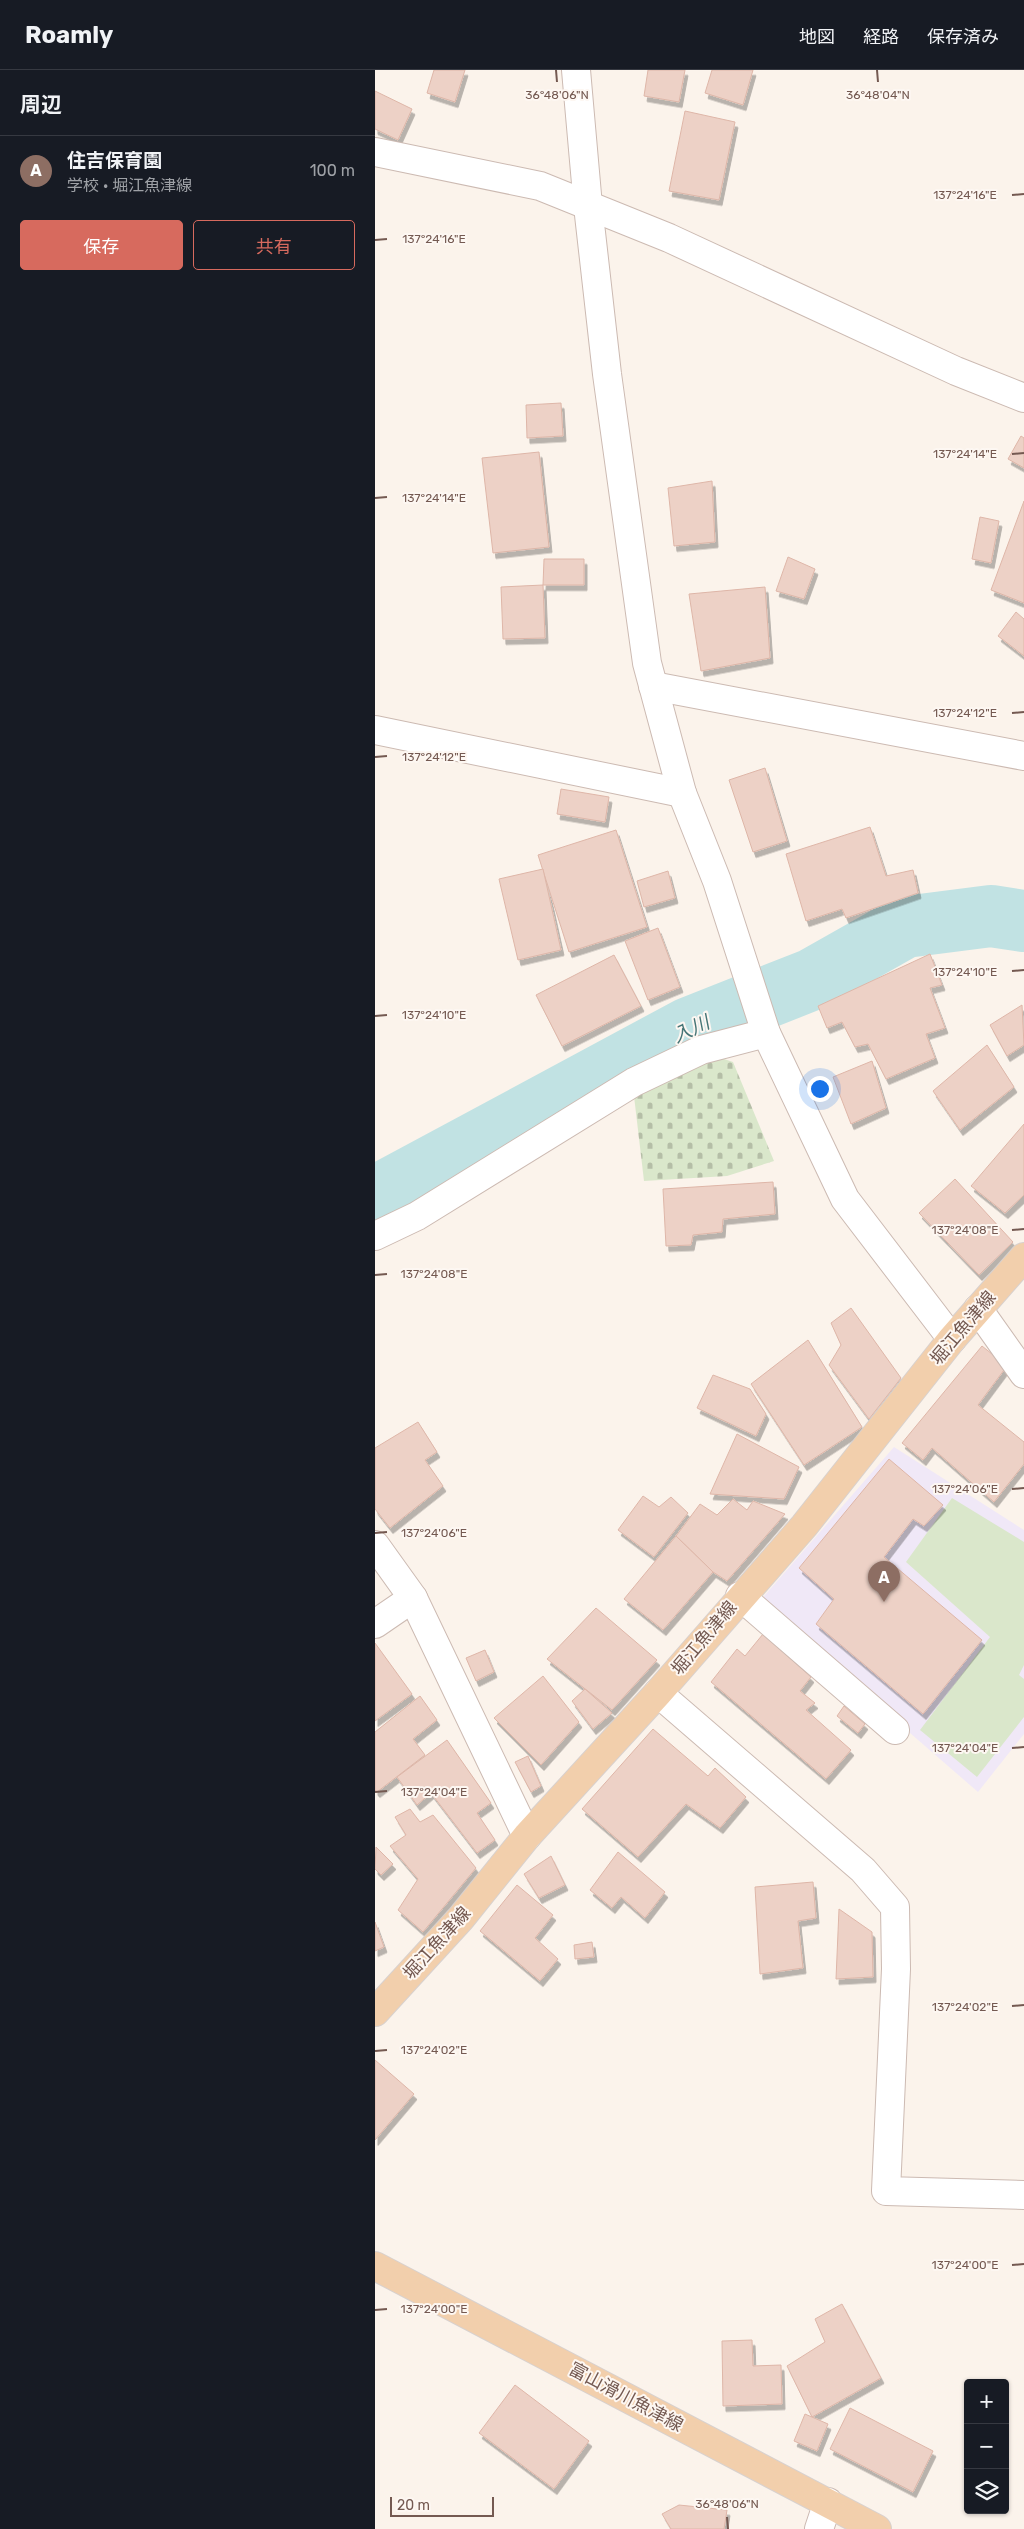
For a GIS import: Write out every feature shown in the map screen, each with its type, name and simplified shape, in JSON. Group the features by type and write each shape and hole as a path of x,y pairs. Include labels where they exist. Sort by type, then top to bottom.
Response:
{"main road":[{"name":"堀江魚津線","path":"375,2012 461,1918 527,1836 658,1693 740,1596 804,1526 952,1339 1024,1257"},
{"name":"富山滑川魚津線","path":"375,2266 877,2529"}],"street":[{"path":"576,70 588,206 607,374 647,663 682,793 717,882 767,1033 845,1199 952,1339"},
{"path":"375,152 541,186 669,238 957,370 1024,398"},
{"path":"653,686 1024,756"},
{"path":"375,730 682,793"},
{"path":"375,1236 417,1216 634,1082 701,1050 767,1033"},
{"path":"978,1309 1024,1374"},
{"path":"375,1545 413,1598 527,1836"},
{"path":"740,1596 895,1730"},
{"path":"375,1624 413,1598"},
{"path":"658,1693 863,1870 895,1907 896,1968 886,2191 1024,2195"},
{"path":"819,2529 827,2502"}],"shaded area":[{"path":"894,1447 1024,1530 1024,1734 978,1792 759,1602"}],"green space":[{"path":"718,1057 733,1062 774,1161 727,1176 644,1181 634,1096"},
{"path":"952,1498 1024,1542 1024,1665 1019,1675 1024,1679 1024,1717 977,1777 920,1730 990,1637 906,1562"}],"building":[{"path":"434,70 465,70 455,102 427,93"},
{"path":"648,70 685,70 679,102 644,96"},
{"path":"712,70 753,70 743,105 705,93"},
{"path":"375,91 412,109 398,140 375,129"},
{"path":"685,111 735,122 719,200 669,191"},
{"path":"561,403 563,436 527,438 526,405"},
{"path":"1021,436 1024,438 1024,468 1008,459"},
{"path":"539,452 549,547 493,553 482,458"},
{"path":"712,481 715,542 674,546 668,488"},
{"path":"1024,501 1024,603 991,590"},
{"path":"980,517 999,521 991,563 972,559"},
{"path":"788,557 815,569 804,599 776,591"},
{"path":"544,559 584,559 584,585 543,585"},
{"path":"543,585 545,638 503,639 501,587"},
{"path":"765,587 770,658 701,671 689,594"},
{"path":"1016,612 1024,619 1024,656 998,636"},
{"path":"765,768 787,841 753,852 729,780"},
{"path":"561,789 609,797 605,822 557,814"},
{"path":"870,827 886,876 913,870 918,893 846,918 842,909 806,921 786,854"},
{"path":"616,830 647,927 569,952 538,855"},
{"path":"543,869 561,950 518,960 499,879"},
{"path":"668,871 675,898 644,907 637,881"},
{"path":"658,928 680,987 648,1000 625,941"},
{"path":"930,954 942,985 930,988 945,1028 926,1034 935,1058 886,1079 868,1044 855,1047 842,1022 827,1028 818,1006"},
{"path":"614,955 641,1006 562,1046 536,995"},
{"path":"1022,1005 1024,1045 1007,1056 990,1025"},
{"path":"987,1045 1014,1087 960,1130 933,1091"},
{"path":"872,1061 886,1108 851,1124 833,1077"},
{"path":"1024,1124 1024,1195 1005,1213 971,1186"},
{"path":"955,1179 1013,1242 979,1275 919,1213"},
{"path":"773,1182 775,1214 723,1219 722,1232 693,1235 691,1245 666,1246 663,1189"},
{"path":"851,1308 901,1378 869,1419 829,1365 841,1345 831,1323"},
{"path":"808,1340 862,1427 804,1465 751,1384"},
{"path":"982,1346 1007,1366 978,1405 1024,1442 1024,1464 994,1502 932,1448 923,1460 902,1443"},
{"path":"713,1375 750,1389 766,1414 756,1436 697,1408"},
{"path":"418,1422 437,1452 425,1460 443,1486 390,1528 375,1509 375,1448"},
{"path":"737,1434 799,1467 784,1499 710,1494"},
{"path":"889,1459 943,1505 924,1526 913,1519 884,1557 982,1640 923,1714 816,1624 834,1599 799,1568"},
{"path":"643,1496 659,1507 671,1497 688,1513 654,1557 618,1530"},
{"path":"733,1499 747,1510 753,1501 785,1514 727,1581 713,1572 676,1536 700,1504 717,1515"},
{"path":"676,1536 713,1572 663,1630 624,1599"},
{"path":"596,1608 657,1660 612,1710 547,1659"},
{"path":"763,1634 811,1677 800,1691 815,1703 806,1710 851,1750 826,1779 711,1682 737,1649 745,1656"},
{"path":"375,1643 412,1694 375,1721"},
{"path":"485,1650 494,1672 476,1681 466,1658"},
{"path":"543,1676 579,1722 541,1765 494,1718"},
{"path":"585,1689 612,1713 593,1729 572,1701"},
{"path":"420,1696 437,1720 413,1739 425,1755 377,1792 375,1790 375,1732"},
{"path":"844,1706 865,1724 858,1733 837,1716"},
{"path":"653,1729 708,1776 715,1768 746,1797 720,1828 686,1804 638,1857 582,1809"},
{"path":"447,1740 491,1803 477,1813 495,1840 477,1853 431,1793 417,1805 397,1777"},
{"path":"528,1756 541,1786 531,1792 515,1762"},
{"path":"410,1809 420,1822 433,1815 476,1868 423,1932 398,1910 418,1879 390,1846 406,1835 395,1817"},
{"path":"376,1847 393,1864 381,1875 375,1869"},
{"path":"618,1852 665,1892 645,1918 621,1897 612,1908 590,1890"},
{"path":"551,1856 565,1885 539,1898 524,1874"},
{"path":"813,1882 816,1918 798,1921 803,1968 760,1974 755,1887"},
{"path":"517,1885 553,1915 535,1938 558,1959 540,1981 480,1931"},
{"path":"839,1909 872,1932 873,1977 836,1979"},
{"path":"375,1922 384,1947 375,1951"},
{"path":"592,1942 594,1957 575,1959 574,1945"},
{"path":"375,2060 414,2094 375,2140"},
{"path":"842,2304 881,2378 812,2417 787,2366 825,2342 815,2319"},
{"path":"752,2340 753,2366 781,2365 782,2404 723,2406 722,2341"},
{"path":"515,2385 589,2441 554,2489 479,2433"},
{"path":"850,2408 933,2451 913,2492 830,2449"},
{"path":"805,2414 828,2424 817,2451 794,2441"},
{"path":"679,2505 727,2510 724,2529 671,2529 662,2514"}],"waterway":[{"name":"入川","path":"375,1197 689,1028 813,979 905,927 991,916 1024,921"}],"place":[{"name":"住吉保育園","path":"884,1602"}]}
